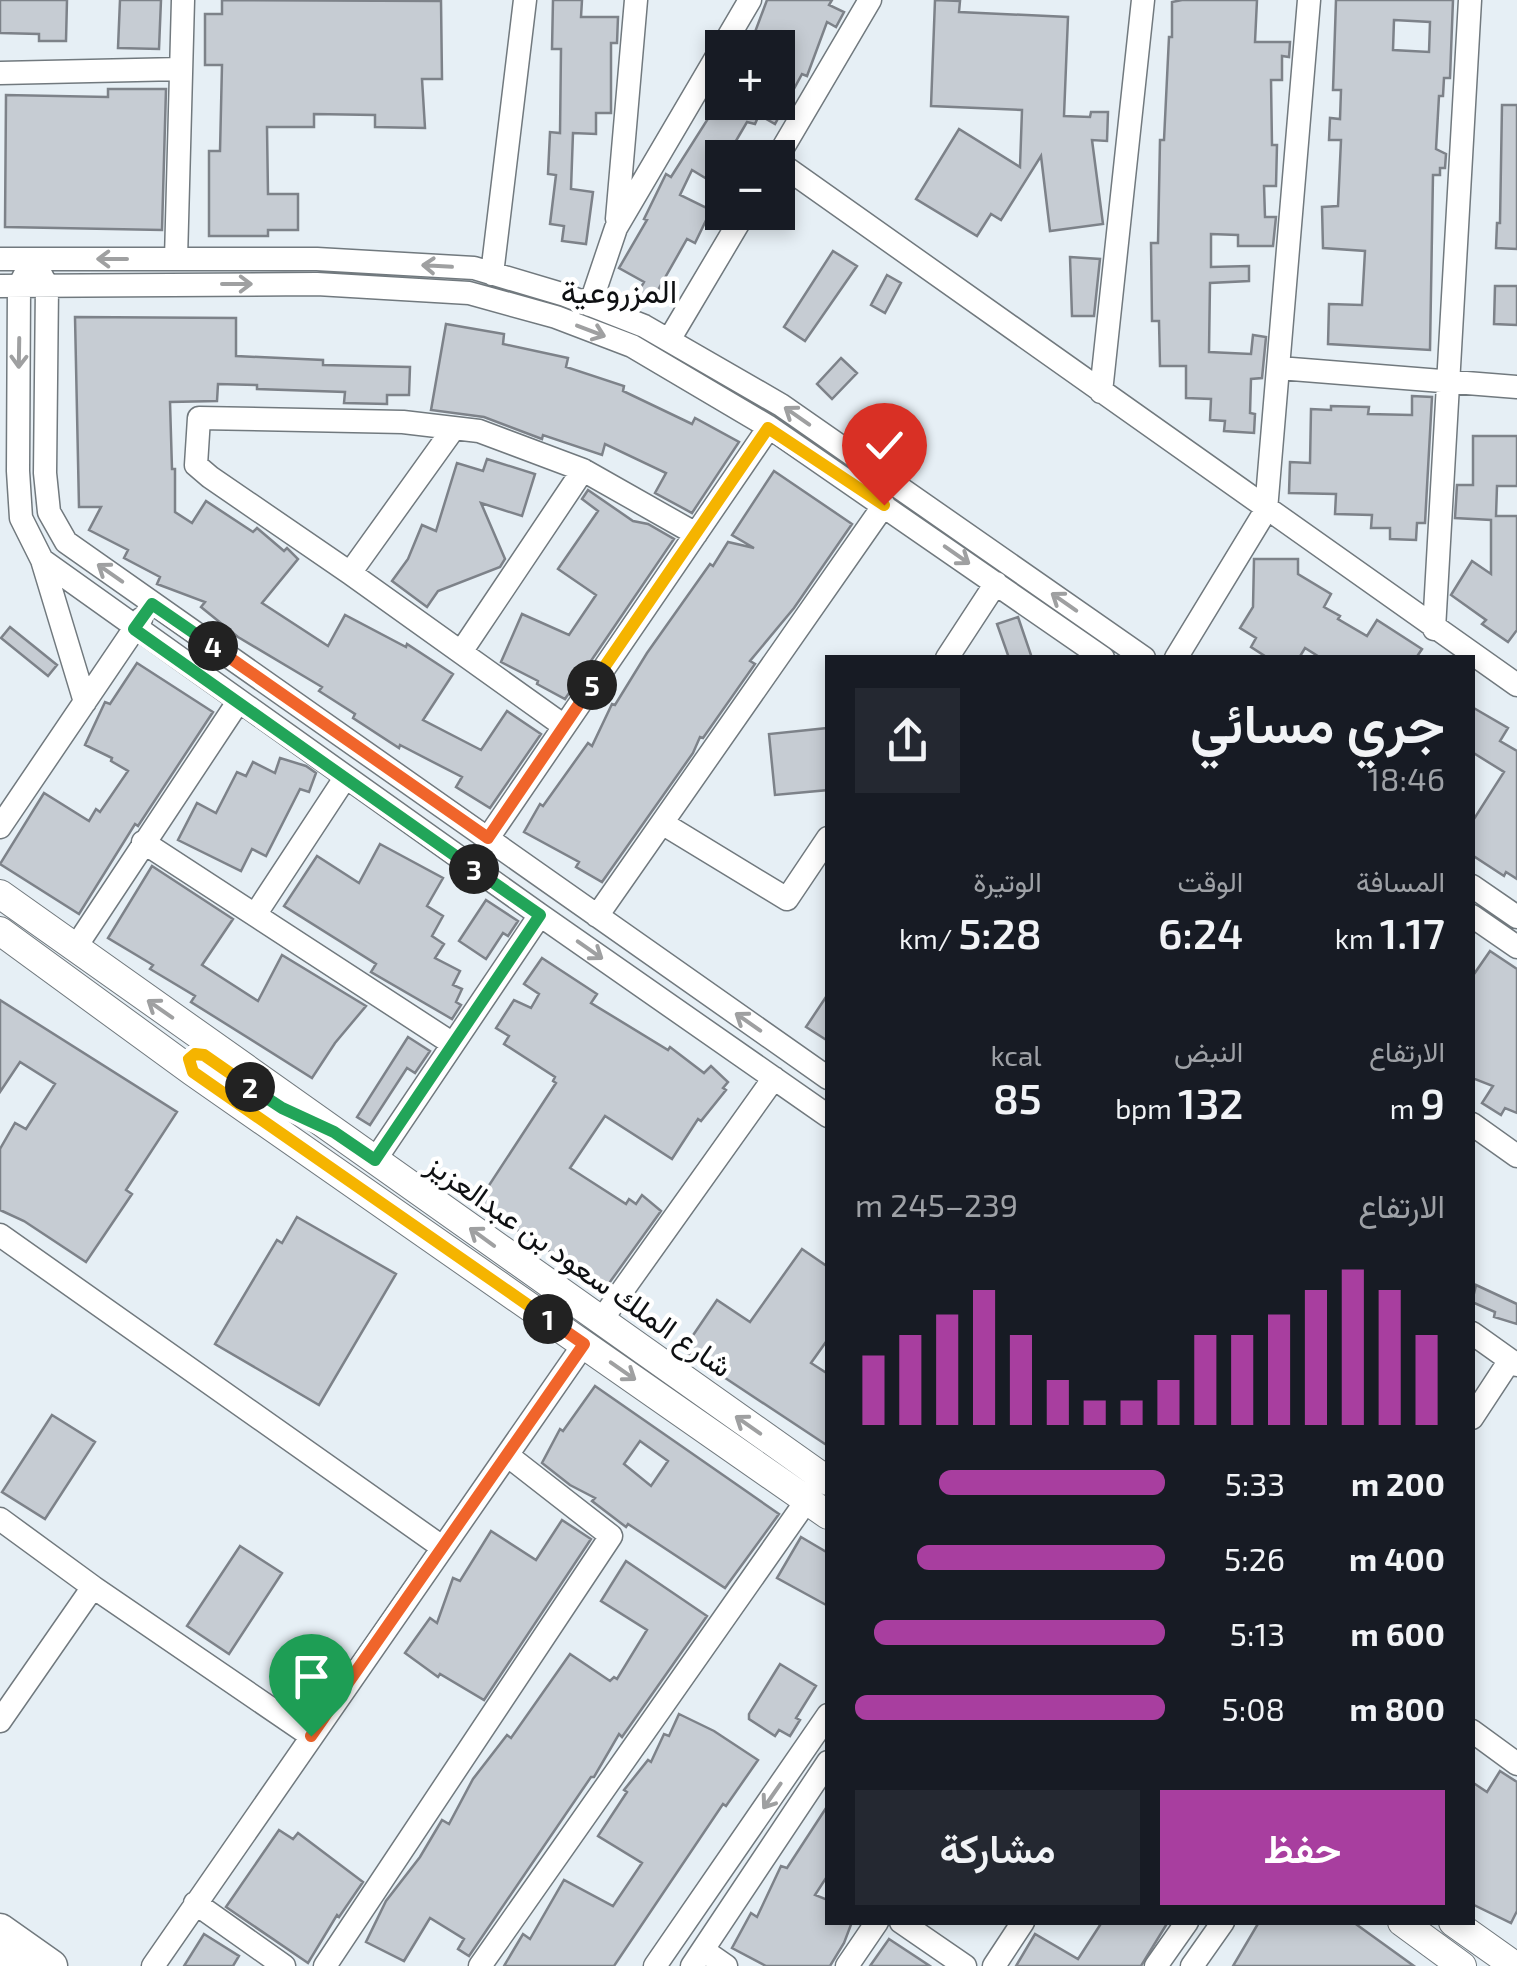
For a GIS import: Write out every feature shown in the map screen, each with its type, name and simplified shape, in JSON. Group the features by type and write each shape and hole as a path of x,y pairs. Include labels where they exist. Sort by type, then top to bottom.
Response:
{"highway":[{"path":"0,1930 51,1966"}],"main road":[{"name":"شارع الملك سعود بن عبدالعزيز","path":"0,894 375,1160 592,1333 821,1499"},
{"name":"شارع الملك سعود بن عبدالعزيز","path":"0,932 193,1072 592,1333"},
{"path":"193,1072 191,1055 204,1055 282,1108 334,1132"},
{"path":"1406,1925 1462,1966"},
{"path":"1459,1925 1515,1962"},
{"path":"0,1954 18,1966"}],"street":[{"path":"176,259 183,0"},
{"path":"492,274 525,0"},
{"path":"616,228 636,0"},
{"path":"590,304 616,228 750,0"},
{"path":"789,140 870,0"},
{"path":"1101,392 1143,0"},
{"path":"1178,655 1266,510 1308,0"},
{"path":"1434,630 1470,0"},
{"path":"0,73 182,70"},
{"path":"795,173 1472,655"},
{"path":"669,340 733,230"},
{"path":"0,258 318,259 474,268 590,304 644,326 781,405 1140,655"},
{"path":"33,259 46,286 45,473 49,512 66,542 825,1076"},
{"path":"33,259 10,286 9,471 21,518 42,560 84,702"},
{"path":"10,286 318,284 469,293 556,317 632,346 768,428 1099,655"},
{"path":"1280,368 1517,387"},
{"path":"564,726 196,465 199,418 403,422 478,430 583,470 696,534"},
{"path":"350,573 454,428"},
{"path":"488,838 768,428"},
{"path":"461,652 583,470"},
{"path":"597,916 884,505"},
{"path":"42,560 134,629 825,1114"},
{"path":"948,655 996,583"},
{"path":"2,822 152,604"},
{"path":"1475,657 1517,685"},
{"path":"76,948 238,702"},
{"path":"256,915 345,778"},
{"path":"662,823 787,899 825,842"},
{"path":"143,842 453,1044"},
{"path":"1475,888 1517,918"},
{"path":"375,1160 540,915"},
{"path":"1475,918 1517,947"},
{"path":"153,1966 507,1454 774,1078"},
{"path":"1475,1127 1517,1156"},
{"path":"0,1235 442,1547"},
{"path":"1475,1336 1514,1363 1475,1414"},
{"path":"326,1966 611,1536 507,1454"},
{"path":"480,1966 821,1499"},
{"path":"0,1519 311,1736"},
{"path":"0,1721 93,1587"},
{"path":"655,1966 825,1720"},
{"path":"1475,1733 1517,1764"},
{"path":"726,1966 697,1958 825,1766"},
{"path":"196,1903 284,1966"},
{"path":"847,1966 876,1925"},
{"path":"905,1925 965,1966"},
{"path":"994,1966 1021,1925"},
{"path":"1192,1966 1221,1925"},
{"path":"1156,1966 1178,1926"}],"building":[{"path":"0,0 67,0 66,41 39,41 39,34 0,33"},
{"path":"120,0 161,0 159,49 118,48"},
{"path":"222,0 441,1 442,79 422,79 425,128 375,127 375,115 314,114 314,127 267,127 268,194 298,194 298,230 268,230 268,236 209,236 209,151 220,151 222,65 205,65 205,14 222,14"},
{"path":"553,0 582,0 581,17 618,17 617,43 611,43 611,113 596,113 596,134 573,133 571,189 593,192 586,244 562,241 564,226 550,224 556,175 548,174 550,132 560,133 561,49 552,49"},
{"path":"767,0 832,0 829,5 844,12 836,27 827,22 807,76 802,74 795,87 795,30 756,30"},
{"path":"935,0 960,1 959,12 1068,17 1064,116 1090,117 1091,112 1108,112 1107,141 1092,140 1103,224 1050,231 1041,156 1001,220 991,214 977,236 916,199 959,129 1020,167 1022,110 931,106"},
{"path":"1257,0 1255,42 1290,42 1289,57 1282,56 1282,80 1271,80 1276,186 1264,186 1265,217 1276,217 1273,246 1238,246 1238,235 1211,234 1211,267 1249,266 1249,281 1210,283 1209,352 1251,354 1253,335 1266,337 1262,378 1251,379 1254,433 1224,431 1225,421 1210,420 1211,399 1186,398 1186,366 1160,366 1159,321 1152,321 1151,243 1158,243 1160,140 1164,140 1172,2"},
{"path":"1336,0 1453,0 1450,78 1444,78 1443,96 1439,96 1436,149 1446,154 1445,168 1440,168 1440,175 1433,175 1430,350 1328,344 1329,304 1362,305 1365,251 1323,248 1322,207 1338,206 1341,140 1329,140 1330,118 1340,119 1341,90 1333,90","holes":["1394,20 1430,22 1429,52 1393,50"]},
{"path":"108,89 166,89 162,230 5,227 6,95 108,97"},
{"path":"1502,105 1517,105 1517,249 1496,248"},
{"path":"707,120 757,120 755,124 747,122 736,140 705,140 705,178 692,170 680,195 705,207 705,222 695,243 687,239 650,304 636,296 644,282 619,268 647,220 644,219 666,174 671,177"},
{"path":"833,251 857,266 805,341 784,327"},
{"path":"1070,257 1100,259 1094,316 1072,316"},
{"path":"887,275 901,283 885,313 871,305"},
{"path":"1495,286 1517,286 1517,325 1494,324"},
{"path":"75,317 236,318 236,356 323,360 323,365 410,367 409,395 387,395 387,404 344,403 345,392 218,384 217,401 170,402 175,512 192,523 206,501 253,532 257,528 284,551 287,548 298,559 262,603 328,646 345,615 406,647 407,644 453,674 423,720 481,750 507,711 541,734 490,808 456,787 462,777 400,745 399,748 353,718 355,714 319,691 322,687 238,637 201,607 205,602 157,584 160,577 124,558 128,550 89,530 101,507 79,507"},
{"path":"446,324 504,334 503,344 568,358 566,367 624,386 623,391 692,424 695,418 739,442 692,513 655,493 666,473 605,444 602,455 543,435 542,439 484,417 431,410"},
{"path":"841,358 857,373 832,399 817,384"},
{"path":"1412,396 1432,397 1425,523 1417,523 1416,540 1390,539 1390,528 1371,528 1372,515 1335,514 1336,494 1289,493 1290,462 1310,463 1311,409 1369,407 1368,414 1412,415"},
{"path":"1473,436 1517,436 1517,486 1497,486 1496,516 1517,516 1517,630 1508,642 1451,595 1472,561 1491,574 1491,520 1455,518 1457,485 1473,485"},
{"path":"487,459 535,474 522,516 481,503 505,559 500,567 438,591 427,607 392,581 408,559 422,525 436,531 457,463 483,471"},
{"path":"774,471 852,524 794,608 750,661 755,664 700,737 693,753 602,882 576,867 579,862 524,832 540,804 543,806 588,743 592,746 612,704 615,705 710,564 713,566 728,542 754,548 732,535"},
{"path":"588,490 633,521 648,524 674,539 565,699 501,662 522,614 569,635 596,595 558,569 598,511 582,499"},
{"path":"1254,559 1298,559 1298,574 1331,594 1324,607 1340,616 1338,619 1367,636 1377,620 1422,649 1418,655 1316,655 1305,648 1301,655 1263,655 1251,647 1256,638 1240,628 1253,607"},
{"path":"1018,617 1031,655 1008,655 997,624"},
{"path":"10,627 57,665 48,676 1,638"},
{"path":"137,663 213,712 138,826 135,824 79,914 0,864 44,793 89,821 96,809 100,812 128,771 85,745 105,702 110,704"},
{"path":"1475,709 1508,728 1500,741 1517,751 1517,879 1506,872 1504,876 1475,857 1475,817 1504,772 1475,754"},
{"path":"825,728 825,790 775,795 769,734"},
{"path":"280,758 316,773 309,792 300,789 266,856 252,849 241,871 178,840 197,803 216,813 237,772 246,776 253,762 275,773"},
{"path":"380,844 443,878 427,906 443,916 432,936 444,944 435,958 460,971 453,985 462,989 456,1002 461,1005 452,1019 371,972 376,964 284,906 317,856 359,883"},
{"path":"152,866 233,919 202,965 258,1001 282,955 366,1006 312,1078 191,1002 195,996 108,938"},
{"path":"486,900 518,921 508,936 503,933 486,959 459,941"},
{"path":"1490,951 1517,969 1517,1113 1505,1108 1501,1115 1482,1103 1493,1086 1475,1079 1475,973"},
{"path":"542,958 597,994 591,1003 668,1050 670,1047 704,1073 711,1066 728,1082 723,1088 726,1090 701,1121 698,1119 672,1159 605,1116 570,1168 626,1204 629,1199 636,1204 642,1195 661,1211 602,1293 585,1282 588,1277 470,1199 479,1185 486,1190 556,1083 555,1077 504,1044 509,1036 496,1028 514,1000 531,1008 539,994 524,984"},
{"path":"825,998 825,1039 806,1027"},
{"path":"0,1000 177,1112 126,1190 132,1194 86,1262 24,1221 0,1210 0,1149 15,1123 26,1129 55,1084 20,1062 0,1092"},
{"path":"408,1037 430,1051 415,1073 407,1068 370,1125 357,1117"},
{"path":"297,1217 396,1274 319,1405 215,1344 277,1240 282,1243"},
{"path":"802,1249 825,1265 825,1343 811,1363 825,1372 825,1444 683,1350 717,1300 750,1322"},
{"path":"1476,1285 1517,1304 1517,1324 1494,1317 1495,1312 1475,1303"},
{"path":"595,1386 779,1514 725,1588 628,1524 626,1527 592,1501 595,1498 542,1463 560,1429 563,1431","holes":["640,1441 668,1461 651,1486 624,1464"]},
{"path":"52,1415 95,1442 45,1519 2,1492"},
{"path":"562,1520 591,1539 484,1700 440,1674 438,1677 405,1653 430,1618 437,1623 453,1578 460,1581 491,1531 536,1560"},
{"path":"801,1537 825,1551 825,1604 777,1578"},
{"path":"240,1546 282,1573 229,1654 187,1626"},
{"path":"626,1561 707,1616 622,1737 619,1734 594,1777 469,1956 458,1949 464,1939 430,1918 404,1961 366,1942 386,1901 442,1820 449,1824 473,1779 507,1735 511,1738 570,1654 610,1681 617,1679 647,1630 601,1601"},
{"path":"780,1664 816,1686 790,1736 779,1730 775,1736 749,1719"},
{"path":"679,1714 758,1760 726,1806 723,1804 614,1966 504,1966 523,1934 530,1939 564,1880 613,1906 642,1863 598,1836 627,1792 624,1790 648,1760 651,1762 664,1734 669,1736"},
{"path":"1500,1771 1517,1782 1517,1911 1511,1923 1475,1905 1475,1784 1487,1792"},
{"path":"825,1810 825,1880 815,1895 825,1899 825,1925 851,1925 830,1966 766,1966 732,1948 751,1913 757,1917 781,1866 787,1868"},
{"path":"279,1830 293,1839 298,1833 363,1882 308,1963 226,1907"},
{"path":"1100,1925 1166,1925 1141,1966 1016,1966 1035,1934 1078,1959"},
{"path":"1257,1925 1357,1925 1414,1966 1233,1966"},
{"path":"204,1934 239,1956 233,1966 184,1966"},
{"path":"889,1939 930,1966 870,1966"}],"district":[{"name":"المزروعية","path":"619,292"}],"route":[{"path":"311,1736 584,1344 193,1072 189,1059 191,1055 204,1055 282,1108 334,1132 375,1160 540,915 134,629 152,604 488,838 768,428 884,505"}]}
